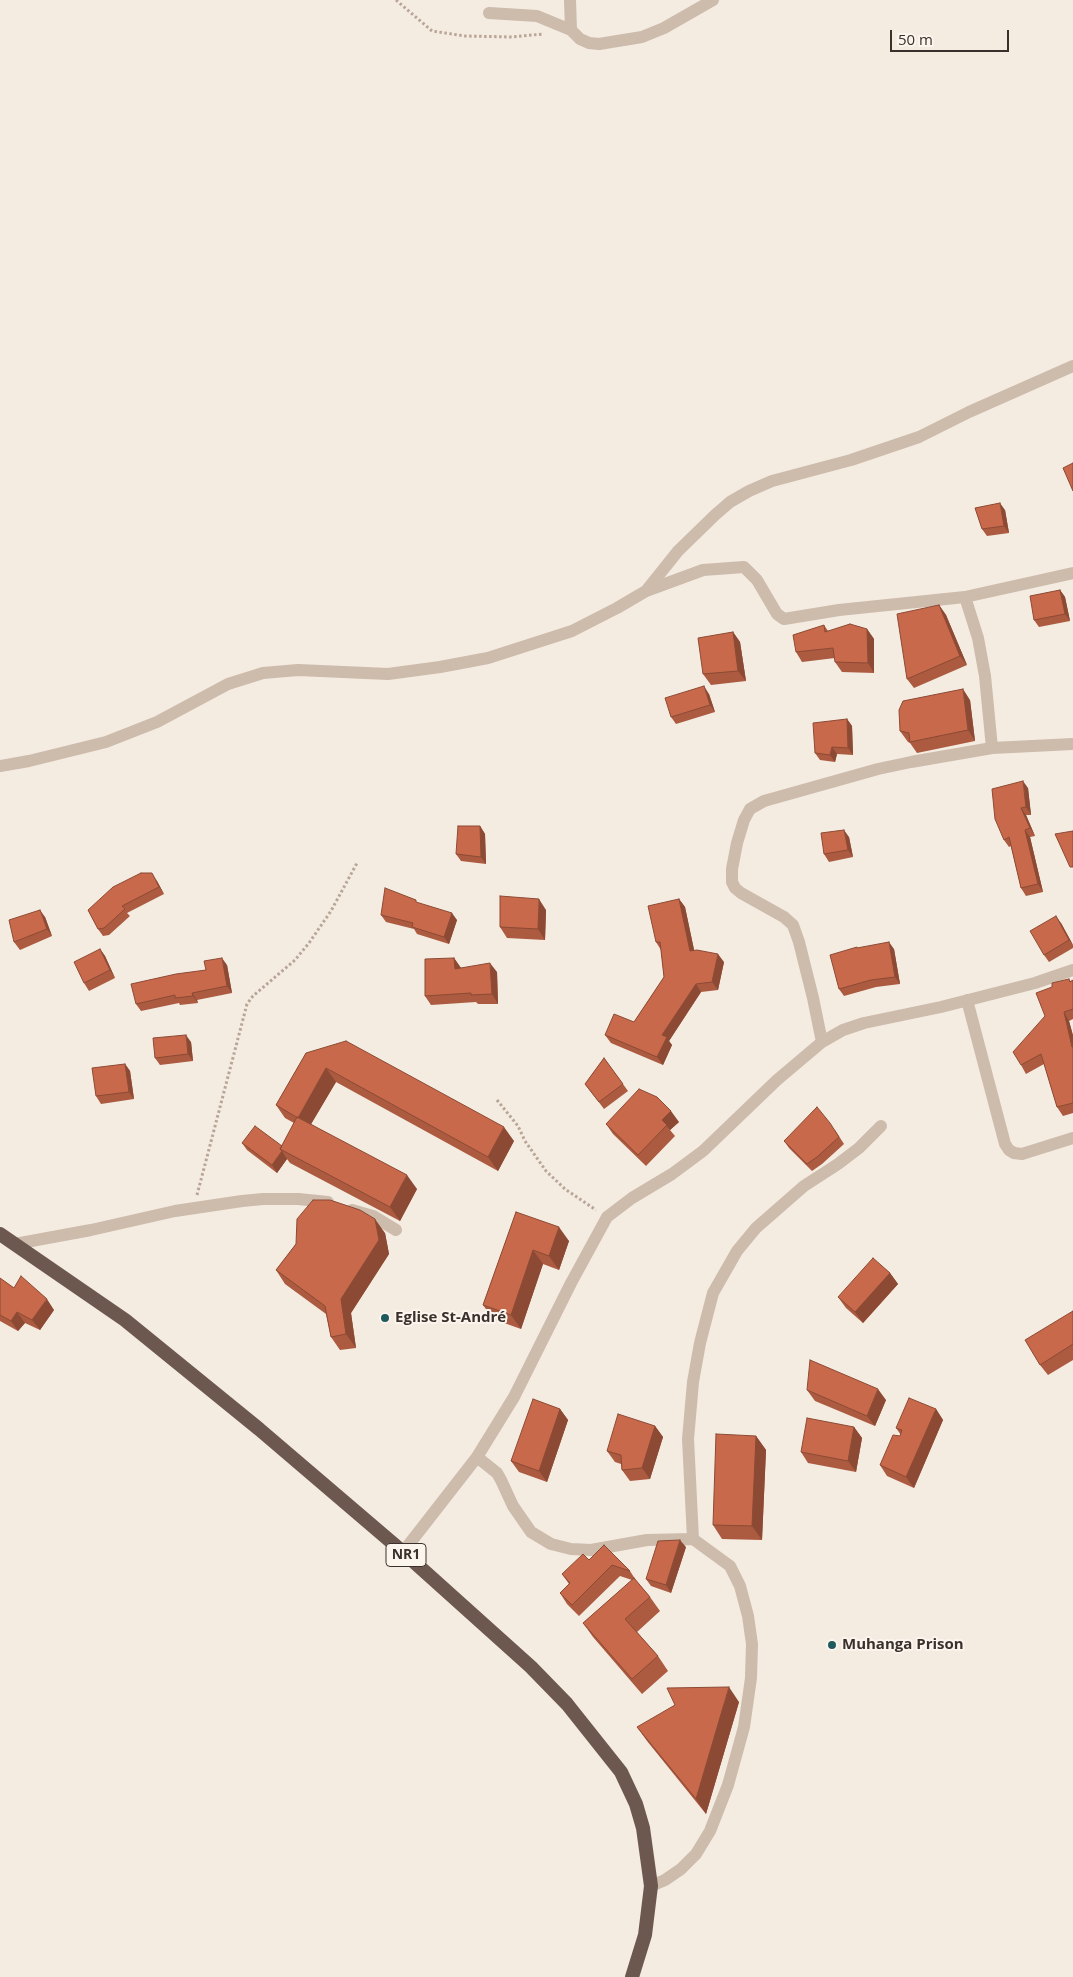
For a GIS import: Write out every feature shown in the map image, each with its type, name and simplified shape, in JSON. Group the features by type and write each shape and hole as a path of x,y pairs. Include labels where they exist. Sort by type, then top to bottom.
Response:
{"highway":[{"name":"NR1","path":"0,1234 125,1320 289,1454 531,1666 567,1704 621,1772 636,1804 643,1828 650,1886 644,1935 632,1977"}],"street":[{"path":"570,0 571,30"},
{"path":"489,13 537,16 571,30 580,39 588,43 599,44 642,37 664,28 713,0"},
{"path":"646,591 678,551 730,502 749,491 772,481 851,460 918,438 969,412 1073,366"},
{"path":"0,766 29,762 106,742 157,722 228,684 263,673 298,670 388,674 488,658 572,631 646,591 703,570 744,567 757,580 777,614 784,619 839,610 964,597 1073,573"},
{"path":"964,597 978,638 985,676 992,748"},
{"path":"822,1042 799,942 792,925 784,917 741,893 732,882 732,869 737,843 746,813 764,801 878,769 992,748 1073,744"},
{"path":"403,1552 478,1457 514,1397 571,1283 607,1217 632,1198 672,1174 704,1151 777,1080 822,1042 843,1030 864,1023 1035,983 1073,970"},
{"path":"966,1000 1005,1144 1009,1150 1022,1154 1073,1138"},
{"path":"693,1539 689,1429 693,1382 700,1342 713,1293 737,1250 756,1228 804,1186 859,1148 882,1126"},
{"path":"15,1244 193,1208 263,1199 329,1202 373,1216 396,1230"},
{"path":"478,1457 497,1473 513,1506 531,1532 551,1544 571,1549 591,1550 647,1540 693,1539 730,1566 740,1586 748,1616 752,1644 751,1678 744,1727 734,1765 710,1831 696,1854 681,1869 650,1886"}],"path":[{"path":"396,0 432,31 465,36 512,37 571,30"},
{"path":"193,1208 247,1004 253,996 295,960 309,943 331,911 357,864"},
{"path":"497,1100 518,1126 525,1142 546,1171 565,1189 607,1217"}],"building":[{"path":"1073,463 1073,491 1063,468"},
{"path":"1000,503 1004,526 982,529 975,508"},
{"path":"1060,590 1065,614 1034,620 1030,596"},
{"path":"939,605 960,656 907,679 897,614"},
{"path":"850,624 867,629 868,663 835,662 833,648 796,652 793,635 824,625 825,632"},
{"path":"733,632 738,671 703,674 698,638"},
{"path":"704,686 710,705 671,717 665,698"},
{"path":"963,689 968,730 910,742 909,733 900,731 899,710 903,701"},
{"path":"847,719 848,748 832,747 830,755 815,753 813,723"},
{"path":"1023,781 1026,807 1021,808 1030,828 1025,830 1038,884 1021,888 1009,837 1004,840 995,819 992,789"},
{"path":"458,826 480,826 481,857 456,854"},
{"path":"844,830 848,850 824,854 821,833"},
{"path":"1073,831 1073,867 1070,867 1055,834"},
{"path":"141,873 152,873 159,887 122,906 125,909 104,928 98,929 88,910 113,887"},
{"path":"385,888 416,900 416,902 452,913 444,937 412,927 413,923 381,915"},
{"path":"500,896 539,899 538,929 500,927"},
{"path":"679,899 690,951 697,950 718,954 712,982 696,984 662,1035 667,1037 657,1057 605,1035 614,1014 634,1022 664,977 660,942 656,942 648,906"},
{"path":"40,910 47,929 14,942 9,920"},
{"path":"1056,916 1069,940 1044,955 1030,931"},
{"path":"889,942 895,977 871,980 839,989 830,955 857,947"},
{"path":"100,949 110,970 84,983 74,962"},
{"path":"222,958 227,986 192,993 193,996 175,998 175,995 136,1004 131,984 176,974 206,970 204,961"},
{"path":"454,958 455,969 490,963 492,994 471,995 471,993 425,996 425,959"},
{"path":"1069,979 1070,982 1073,980 1073,1009 1064,1012 1073,1047 1073,1103 1057,1107 1041,1054 1021,1065 1013,1052 1045,1016 1036,993 1052,987 1052,983"},
{"path":"186,1035 188,1054 155,1058 153,1038"},
{"path":"346,1041 504,1127 488,1157 326,1068 298,1118 276,1105 306,1053"},
{"path":"604,1058 623,1084 599,1102 585,1084"},
{"path":"125,1064 129,1092 96,1096 92,1068"},
{"path":"639,1089 657,1097 671,1111 662,1120 667,1125 638,1155 606,1124"},
{"path":"817,1107 839,1137 807,1164 784,1141"},
{"path":"297,1117 407,1175 390,1207 280,1149"},
{"path":"255,1126 282,1146 280,1149 282,1151 272,1165 242,1143"},
{"path":"313,1200 330,1200 360,1210 375,1219 379,1240 341,1299 346,1334 331,1337 325,1306 276,1270 296,1244 297,1219"},
{"path":"516,1212 559,1227 549,1256 533,1250 511,1315 483,1305"},
{"path":"873,1258 890,1273 855,1312 838,1297"},
{"path":"21,1276 47,1299 32,1320 17,1312 11,1321 0,1315 0,1278 14,1288"},
{"path":"1073,1311 1073,1344 1040,1365 1025,1340"},
{"path":"810,1360 878,1389 867,1416 807,1390"},
{"path":"909,1398 936,1409 906,1477 880,1465 893,1435 900,1436 902,1430 896,1428"},
{"path":"533,1399 560,1409 539,1471 511,1461"},
{"path":"618,1414 655,1426 642,1468 622,1470 621,1455 607,1451"},
{"path":"807,1418 854,1427 848,1461 801,1452"},
{"path":"716,1434 756,1436 752,1526 713,1525"},
{"path":"680,1540 666,1585 646,1579 658,1541"},
{"path":"604,1545 630,1571 612,1565 572,1605 560,1593 570,1583 562,1574 583,1554 589,1560"},
{"path":"634,1578 650,1597 625,1619 658,1656 632,1679 583,1623"},
{"path":"729,1687 696,1799 637,1727 675,1705 667,1688"}],"place":[{"name":"Eglise St-André","path":"385,1318"},
{"name":"Muhanga Prison","path":"832,1645"}]}
